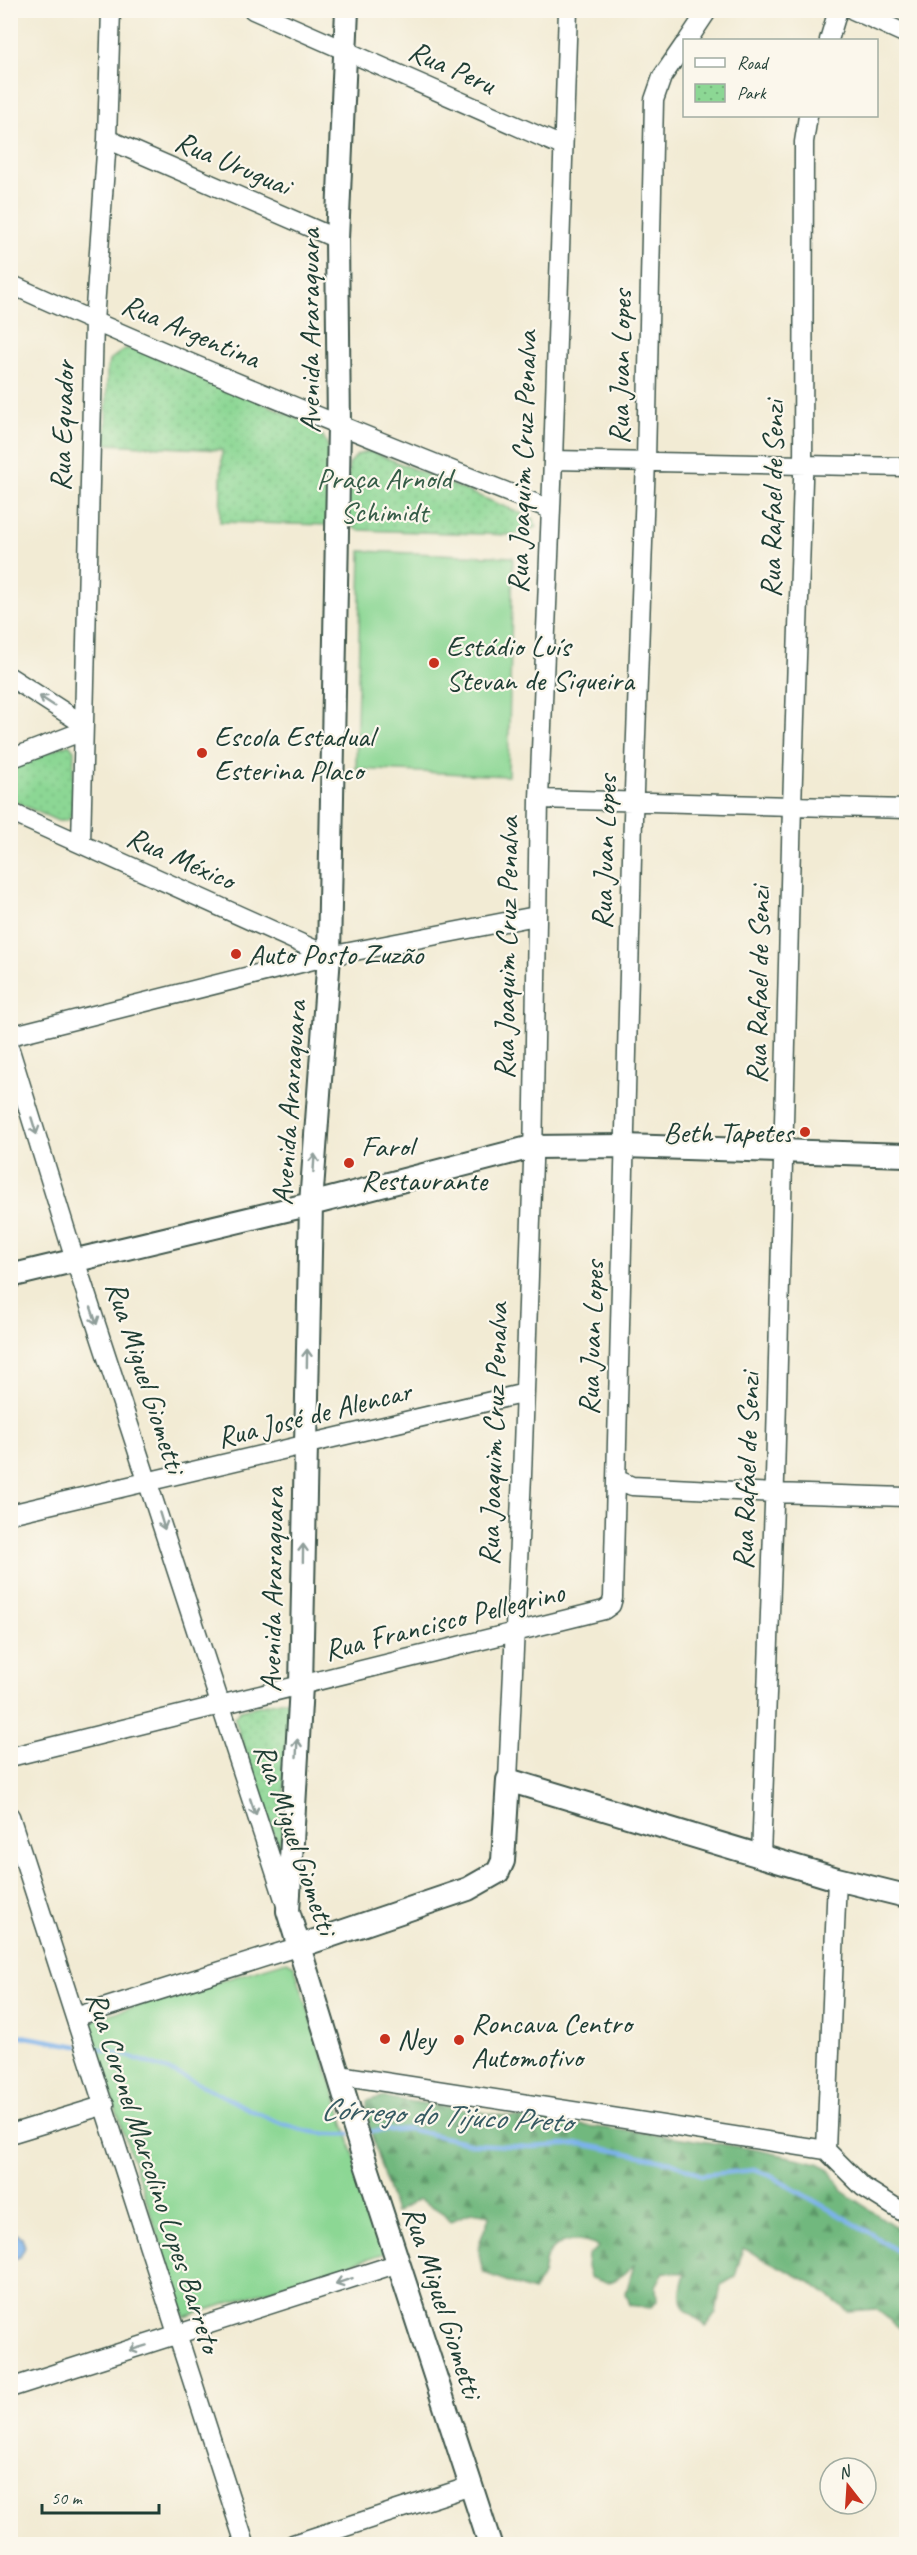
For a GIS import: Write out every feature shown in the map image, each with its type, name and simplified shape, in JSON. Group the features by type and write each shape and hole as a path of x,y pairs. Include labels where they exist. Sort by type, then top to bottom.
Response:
{"street":[{"name":"Rua Equador","path":"81,843 94,322 107,139 111,10"},
{"name":"Rua Peru","path":"253,10 562,146"},
{"name":"Avenida Araraquara","path":"288,1911 301,1686 311,1204 329,956 339,426 337,238 347,10"},
{"name":"Rua Joaquim Cruz Penalva","path":"300,1946 468,1889 498,1872 503,1861 516,1634 525,1393 539,799 550,509 554,460 568,10"},
{"path":"689,39 708,10"},
{"path":"829,39 838,10"},
{"path":"853,10 906,34"},
{"name":"Rua Juan Lopes","path":"611,1605 614,1598 633,803 646,460 654,100 662,77 683,46"},
{"name":"Rua Rafael de Senzi","path":"761,1856 774,1494 803,465 804,142 808,117"},
{"name":"Rua Uruguai","path":"107,139 337,238"},
{"name":"Rua Argentina","path":"10,284 339,426 550,509"},
{"path":"554,460 906,466"},
{"path":"10,677 83,727"},
{"path":"10,759 83,727"},
{"path":"539,799 906,809"},
{"name":"Rua México","path":"10,812 329,956"},
{"path":"10,1036 329,956 536,915"},
{"name":"Rua Miguel Giometti","path":"10,1050 75,1260 150,1483 219,1705 300,1946 363,2155 490,2544"},
{"path":"10,1276 311,1204 532,1147 624,1146 906,1155"},
{"name":"Rua José de Alencar","path":"10,1514 150,1483 525,1393"},
{"path":"616,1479 632,1486 774,1494 906,1497"},
{"name":"Rua Francisco Pellegrino","path":"10,1757 516,1634 604,1610 611,1605"},
{"path":"508,1780 837,1879 906,1896"},
{"name":"Rua Coronel Marcolino Lopes Barreto","path":"10,1816 244,2544"},
{"path":"826,2150 837,1879"},
{"path":"77,2021 300,1946"},
{"path":"339,2076 826,2150 864,2187 906,2214"},
{"path":"10,2134 102,2098"},
{"path":"10,2388 399,2262"},
{"path":"293,2544 471,2486"}],"green space":[{"path":"125,349 138,349 315,427 325,440 330,452 328,525 220,522 222,450 106,444 107,368 111,359"},
{"name":"Praça Arnold Schimidt","path":"370,451 532,518 537,527 512,535 358,530 346,523 349,464 357,455"},
{"name":"Estádio Luís Stevan de Siqueira","path":"361,551 513,557 508,776 356,769"},
{"path":"69,744 74,750 72,815 69,819 58,821 11,800 11,766"},
{"path":"285,1700 288,1703 282,1846 278,1847 234,1717 240,1710"},
{"path":"287,1961 294,1965 385,2253 185,2317 89,2028 93,2019"},
{"path":"382,2097 512,2117 662,2135 753,2149 818,2163 830,2169 842,2191 906,2234 906,2333 876,2309 848,2311 811,2283 743,2248 735,2277 721,2285 716,2313 706,2327 687,2311 682,2302 681,2293 685,2273 664,2272 656,2286 657,2301 650,2308 630,2305 626,2293 634,2265 619,2278 610,2282 590,2277 587,2267 588,2255 599,2247 585,2242 564,2242 552,2250 546,2258 543,2275 533,2291 484,2273 479,2249 490,2215 472,2212 451,2221 444,2213 419,2199 395,2213 366,2117 367,2101"}],"water":[{"path":"11,2231 22,2237 25,2247 20,2257 11,2261"}],"waterway":[{"name":"Córrego do Tijuco Preto","path":"10,2034 78,2046"},
{"name":"Córrego do Tijuco Preto","path":"89,2047 123,2055 167,2070 281,2123 325,2134 349,2134"},
{"name":"Córrego do Tijuco Preto","path":"363,2132 408,2129 473,2144 531,2147 581,2144 671,2162 701,2175 754,2170 769,2175 867,2231 906,2257"}],"place":[{"name":"Estádio Luís Stevan de Siqueira","path":"434,663"},
{"name":"Escola Estadual Esterina Placo","path":"202,753"},
{"name":"Auto Posto Zuzão","path":"236,954"},
{"name":"Beth Tapetes","path":"805,1132"},
{"name":"Farol Restaurante","path":"349,1163"},
{"name":"Ney","path":"385,2039"},
{"name":"Roncava Centro Automotivo","path":"459,2040"}]}
